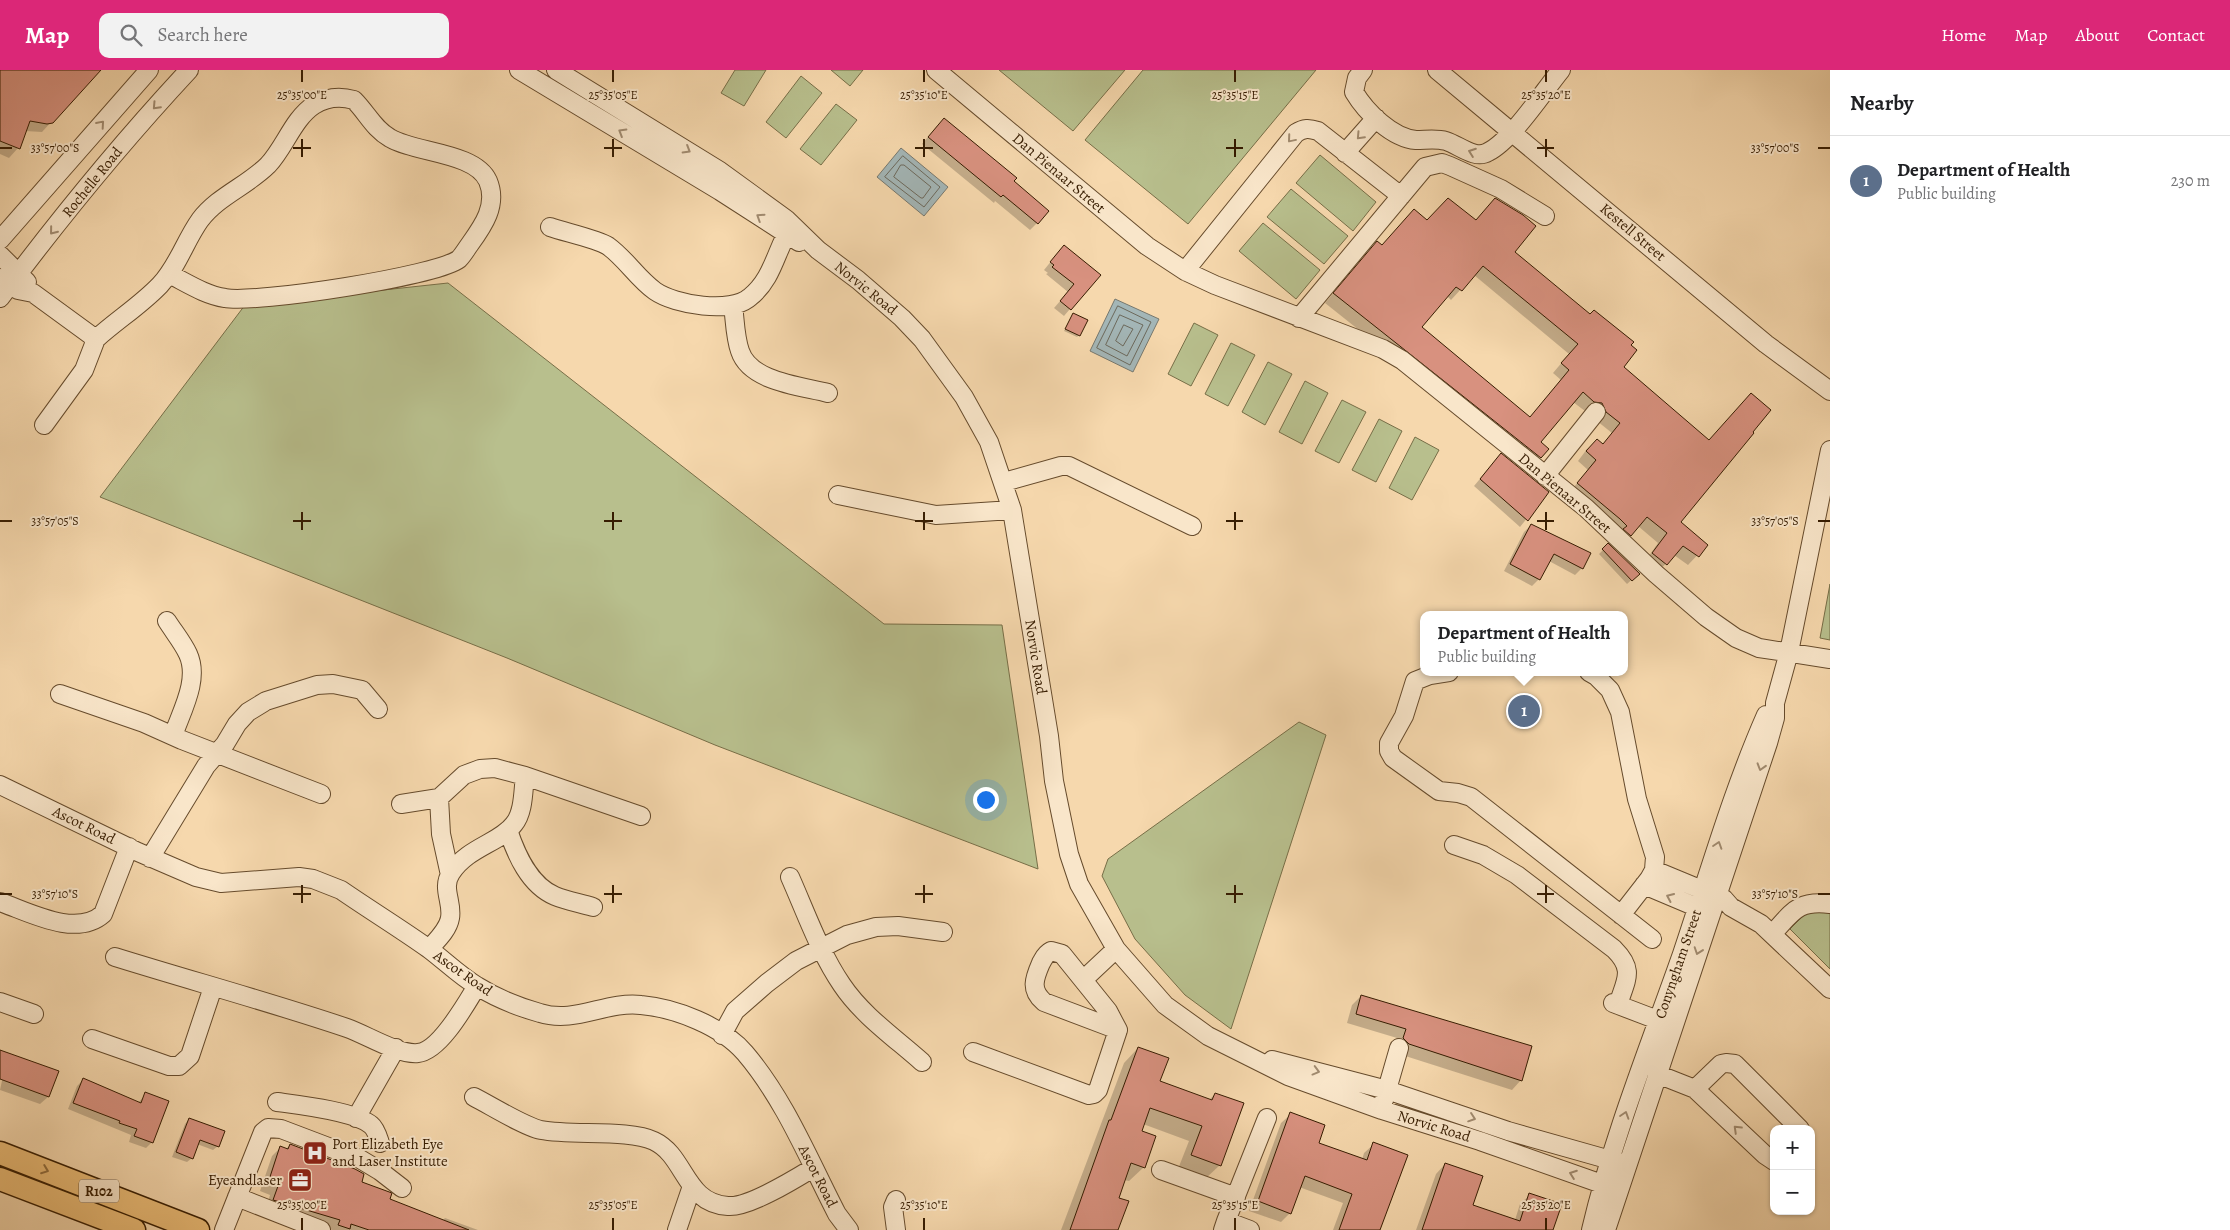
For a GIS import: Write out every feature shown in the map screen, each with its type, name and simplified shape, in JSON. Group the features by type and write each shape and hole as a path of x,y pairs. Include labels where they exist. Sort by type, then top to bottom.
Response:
{"main road":[{"name":"R102","path":"0,1152 198,1230"},
{"name":"R102","path":"0,1179 134,1230"}],"street":[{"name":"Rochelle Road","path":"0,240 149,70"},
{"name":"Rochelle Road","path":"7,284 140,124 189,70"},
{"name":"Norvic Road","path":"519,70 720,191 789,230 858,280 902,318 922,339 978,420 989,442 1012,510 1049,736 1054,781 1069,854 1079,884 1116,950 1165,1005 1208,1036 1252,1057 1268,1068 1382,1110 1480,1141 1619,1190"},
{"name":"Norvic Road","path":"556,70 720,171 789,230"},
{"name":"Dan Pienaar Street","path":"936,70 1147,246 1185,271 1214,285 1383,349 1402,360 1586,508 1656,574 1706,617 1749,645 1830,659"},
{"path":"1363,70 1357,78 1354,92 1376,118 1406,138 1445,140 1473,154 1486,154 1495,149 1512,132 1561,70"},
{"name":"Kestell Street","path":"1438,70 1766,344 1830,391"},
{"path":"44,425 84,370 96,339 109,326 126,316 169,274 199,222 209,209 268,165 307,110 324,100 337,96 354,100 377,130 385,136 392,140 468,163 483,173 488,182 490,192 487,220 460,258 429,271 348,286 253,299 225,298 204,291 169,274"},
{"path":"1345,153 1376,118"},
{"path":"1185,271 1296,132 1302,129 1310,128 1318,131 1401,196"},
{"path":"1299,318 1425,167 1442,163 1501,189 1545,216"},
{"path":"550,227 607,245 656,292 702,305 723,307 750,298 762,284 776,261 789,230"},
{"path":"0,255 7,284 30,286 33,294 96,339"},
{"path":"733,305 740,353 752,370 767,378 828,393"},
{"path":"1545,476 1596,412"},
{"name":"Conyngham Street","path":"1606,1230 1619,1190 1618,1163 1710,893 1768,743 1775,718 1775,703 1789,652 1830,450"},
{"path":"1004,482 1060,466 1069,466 1192,526"},
{"path":"838,495 936,515 1012,510"},
{"path":"167,622 188,655 192,669 192,682 173,736"},
{"path":"1428,676 1415,681 1404,716 1389,743 1389,751 1393,758 1439,791 1458,793 1471,797 1652,939"},
{"path":"1596,676 1610,690 1620,712 1637,799 1654,851 1654,870 1621,914"},
{"path":"150,858 206,766 248,712 266,701 317,685 333,684 362,690 378,709"},
{"path":"60,694 144,723 216,754 321,794"},
{"path":"401,804 439,798 464,775 480,769 496,768 526,776 641,816"},
{"path":"428,949 444,932 450,917 446,889 450,874 460,861 476,848 508,830 514,824 520,813 526,776"},
{"name":"Ascot Road","path":"0,785 150,858 196,877 222,883 299,877 313,878 342,890 428,949 477,986 505,1000 541,1014 575,1016 615,1006 639,1004 677,1011 722,1035 744,1052 777,1098 837,1214 849,1230"},
{"path":"439,798 441,834 450,874"},
{"path":"508,830 516,855 540,888 554,896 593,907"},
{"path":"1454,846 1483,855 1517,875 1614,949 1625,960 1627,966 1627,972 1616,1004 1666,1023"},
{"path":"0,902 66,924 82,924 95,921 103,914 128,847"},
{"path":"1654,870 1728,902 1731,907 1761,924 1830,989"},
{"path":"790,878 822,948 842,985 855,1002 922,1062"},
{"path":"1644,885 1704,911 1723,913 1731,907"},
{"path":"1772,934 1799,906 1814,902 1830,904"},
{"path":"722,1035 735,1011 767,983 796,961 847,935 876,927 898,926 943,932"},
{"path":"1083,980 1116,950"},
{"path":"973,1052 1089,1094 1094,1094 1098,1090 1118,1030 1108,1011 1062,954 1051,951 1046,954 1034,980 1037,996 1044,1002 1118,1030"},
{"path":"115,957 348,1028 406,1052 419,1053 431,1049 453,1023 477,986"},
{"path":"92,1040 169,1066 179,1066 190,1056 213,987"},
{"path":"0,1002 34,1014"},
{"name":"Conyngham Street","path":"1591,1230 1602,1185 1618,1163 1657,1074 1666,1023"},
{"path":"356,1118 396,1048"},
{"path":"1382,1110 1398,1048"},
{"name":"Norvic Road","path":"1252,1057 1290,1064 1387,1090 1508,1130 1618,1163"},
{"path":"1695,1089 1721,1064 1726,1062 1735,1064 1796,1125"},
{"path":"1657,1074 1695,1089 1770,1158"},
{"path":"474,1097 539,1130 570,1134 627,1136 653,1140 666,1149 699,1195 715,1204 730,1206 746,1203 794,1180 813,1168"},
{"path":"276,1102 322,1109 356,1118 371,1125 380,1143"},
{"path":"1250,1230 1224,1226 1267,1118"},
{"path":"224,1230 263,1132 268,1128 281,1129 360,1159 402,1188"},
{"path":"1161,1170 1236,1197"},
{"path":"677,1230 692,1186"},
{"path":"237,1197 321,1230"},
{"path":"896,1200 893,1207 896,1230"}],"green space":[{"path":"735,70 766,70 744,106 721,93"},
{"path":"831,70 863,70 850,86"},
{"path":"999,70 1125,70 1073,131"},
{"path":"1143,70 1316,70 1188,224 1085,140"},
{"path":"801,76 822,93 786,138 766,122"},
{"path":"836,104 857,120 821,165 800,149"},
{"path":"1320,155 1376,202 1353,231 1296,183"},
{"path":"1291,189 1348,236 1324,264 1267,217"},
{"path":"1263,223 1320,270 1296,299 1239,251"},
{"path":"448,283 884,624 1002,625 1038,869 715,745 507,658 100,497 245,305"},
{"path":"1194,323 1218,335 1191,386 1168,374"},
{"path":"1231,343 1255,355 1228,406 1205,394"},
{"path":"1268,362 1292,374 1265,425 1242,412"},
{"path":"1305,381 1328,393 1302,444 1279,432"},
{"path":"1342,400 1366,412 1339,463 1315,451"},
{"path":"1379,419 1402,431 1376,482 1352,470"},
{"path":"1415,437 1439,450 1412,500 1389,488"},
{"path":"1830,584 1830,640 1820,638"},
{"path":"1299,722 1326,735 1231,1029 1185,995 1135,939 1102,876 1108,859"},
{"path":"1812,907 1830,910 1830,969 1790,929"}],"water":[{"path":"901,148 948,187 924,216 877,177"},
{"path":"1115,299 1159,319 1133,372 1090,351"}],"building":[{"path":"0,70 101,70 53,123 47,124 30,121 20,149 0,141"},
{"path":"944,118 1017,178 1014,181 1049,211 1038,224 1003,195 1001,197 928,137"},
{"path":"1448,198 1476,220 1495,198 1523,215 1536,226 1515,252 1590,314 1594,310 1634,342 1631,345 1637,350 1624,367 1709,440 1751,393 1771,410 1681,522 1708,545 1699,557 1683,546 1667,565 1652,553 1667,533 1647,517 1631,536 1623,529 1627,526 1620,519 1577,483 1596,460 1586,451 1597,439 1603,444 1620,423 1606,412 1602,403 1594,402 1583,392 1541,442 1549,449 1541,458 1333,293 1377,241 1382,245 1414,209 1427,220","holes":["1483,266 1578,344 1561,363 1569,370 1530,417 1422,327 1456,287 1462,291"]},
{"path":"1064,245 1101,275 1071,310 1060,301 1074,284 1052,267 1054,265 1050,262"},
{"path":"1073,313 1088,320 1080,336 1065,329"},
{"path":"1501,453 1549,492 1528,521 1480,479"},
{"path":"1531,524 1591,553 1583,569 1554,554 1540,580 1510,564"},
{"path":"1608,543 1640,574 1632,581 1602,549"},
{"path":"1361,995 1532,1046 1522,1081 1409,1044 1403,1038 1406,1029 1356,1014"},
{"path":"1138,1047 1169,1058 1160,1081 1212,1100 1215,1093 1244,1103 1221,1166 1191,1155 1202,1126 1150,1108 1142,1131 1156,1136 1145,1168 1131,1163 1119,1198 1129,1201 1118,1230 1070,1230 1109,1120 1111,1120"},
{"path":"0,1050 59,1071 49,1097 0,1079"},
{"path":"83,1078 141,1103 145,1092 169,1101 153,1143 134,1136 137,1129 73,1103"},
{"path":"1290,1112 1325,1125 1319,1143 1367,1160 1373,1142 1408,1155 1380,1230 1339,1230 1352,1194 1305,1176 1291,1214 1258,1201"},
{"path":"189,1118 225,1131 219,1147 200,1140 193,1159 176,1152"},
{"path":"290,1144 355,1169 364,1174 362,1182 392,1193 390,1199 469,1230 369,1230 351,1224 350,1229 338,1225 340,1220 273,1200 278,1186 268,1183 280,1146 288,1149"},
{"path":"1445,1163 1483,1176 1473,1205 1520,1221 1529,1193 1562,1204 1553,1230 1422,1230"}],"place":[{"name":"Department of Health","path":"1524,711"},
{"name":"Port Elizabeth Eye and Laser Institute","path":"315,1153"},
{"name":"Eyeandlaser","path":"300,1180"}]}
